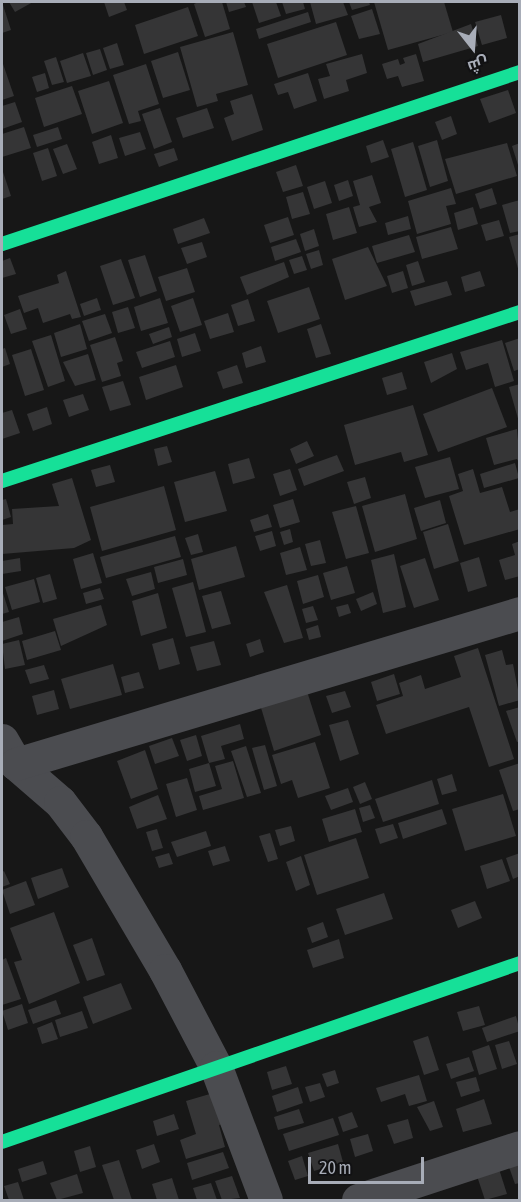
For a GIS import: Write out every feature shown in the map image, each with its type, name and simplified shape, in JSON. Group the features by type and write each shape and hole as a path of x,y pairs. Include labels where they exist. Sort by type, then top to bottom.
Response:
{"street":[{"path":"2,244 519,72"},
{"path":"2,481 519,312"},
{"path":"9,752 519,614"},
{"path":"9,752 60,802 86,836 188,1010 216,1067 266,1200"},
{"path":"2,1142 519,963"},
{"path":"358,1200 519,1147"}],"building":[{"path":"2,2 11,30 2,33"},
{"path":"9,2 33,2 15,12"},
{"path":"104,2 124,2 127,10 109,17"},
{"path":"222,2 230,29 205,37 194,4"},
{"path":"226,2 244,2 246,7 229,12"},
{"path":"252,2 276,2 281,16 259,23"},
{"path":"282,2 303,2 305,9 286,14"},
{"path":"310,2 343,2 348,15 316,24"},
{"path":"349,2 369,2 370,5 352,10"},
{"path":"374,2 444,2 453,32 388,50"},
{"path":"188,7 198,36 144,54 135,25"},
{"path":"372,9 380,34 359,39 351,16"},
{"path":"308,12 311,22 259,39 256,29"},
{"path":"501,15 507,38 482,45 475,22"},
{"path":"336,22 347,55 278,78 267,44"},
{"path":"471,24 478,46 423,62 418,44"},
{"path":"233,32 248,85 216,94 218,101 197,107 180,47"},
{"path":"117,43 124,65 110,69 103,48"},
{"path":"100,49 107,70 93,75 86,53"},
{"path":"178,52 190,90 163,98 151,61"},
{"path":"83,53 91,76 67,83 60,61"},
{"path":"362,54 367,73 346,80 349,91 324,99 318,79 330,76 326,64"},
{"path":"416,54 424,81 402,87 398,76 387,79 382,64 398,59 400,65 405,63 403,58"},
{"path":"56,57 64,82 52,85 44,61"},
{"path":"2,61 14,96 2,100"},
{"path":"146,64 159,104 138,111 141,121 129,124 113,75"},
{"path":"45,73 49,88 37,92 32,77"},
{"path":"308,73 317,101 294,109 288,92 278,95 274,84"},
{"path":"109,81 123,123 92,134 78,91"},
{"path":"72,86 82,114 44,127 35,98"},
{"path":"508,90 516,113 489,123 480,99"},
{"path":"252,94 263,130 232,141 224,118 234,114 230,101"},
{"path":"15,102 22,122 2,129 2,106"},
{"path":"160,108 172,142 154,149 142,114"},
{"path":"207,108 214,128 183,138 176,118"},
{"path":"451,116 457,134 442,140 435,122"},
{"path":"24,127 31,148 2,157 2,134"},
{"path":"58,127 62,139 37,147 33,135"},
{"path":"140,132 146,149 125,156 119,138"},
{"path":"111,135 118,158 99,164 92,142"},
{"path":"383,140 389,157 371,163 366,146"},
{"path":"437,140 448,181 430,187 418,146"},
{"path":"413,142 427,190 405,197 391,149"},
{"path":"507,143 517,176 456,194 445,159"},
{"path":"520,143 520,165 518,165 512,146"},
{"path":"67,144 77,169 63,174 53,149"},
{"path":"48,148 57,176 42,181 33,153"},
{"path":"174,148 178,160 159,167 154,154"},
{"path":"296,165 303,186 283,192 276,172"},
{"path":"2,173 11,196 2,199"},
{"path":"372,175 381,203 369,207 377,222 359,227 353,207 360,205 353,181"},
{"path":"348,180 353,196 339,201 334,185"},
{"path":"325,181 332,203 314,209 307,187"},
{"path":"451,188 456,204 446,206 451,224 417,234 408,201"},
{"path":"492,188 497,204 480,209 475,194"},
{"path":"303,192 310,214 292,219 286,197"},
{"path":"520,200 520,231 510,233 502,205"},
{"path":"349,207 357,233 333,240 326,214"},
{"path":"473,207 478,224 458,230 454,213"},
{"path":"408,216 411,229 388,235 385,223"},
{"path":"288,217 294,235 270,243 264,225"},
{"path":"204,218 210,233 178,244 173,229"},
{"path":"499,220 504,236 486,241 481,225"},
{"path":"451,227 458,249 422,259 416,237"},
{"path":"314,229 319,246 305,251 300,234"},
{"path":"520,234 520,272 519,272 509,237"},
{"path":"409,235 415,252 377,263 372,246"},
{"path":"296,239 301,252 275,261 271,247"},
{"path":"202,242 207,257 187,264 181,248"},
{"path":"368,247 387,286 345,300 332,259"},
{"path":"319,250 323,265 311,269 306,254"},
{"path":"145,255 157,291 140,297 128,260"},
{"path":"302,256 307,270 294,274 289,260"},
{"path":"10,258 16,274 2,278 2,261"},
{"path":"121,259 135,298 113,305 100,266"},
{"path":"418,261 425,282 412,286 406,265"},
{"path":"284,262 289,277 247,295 240,277"},
{"path":"187,268 195,292 166,301 158,277"},
{"path":"66,271 81,317 72,319 70,314 43,323 38,308 24,313 18,296 59,283 57,275"},
{"path":"403,271 408,288 392,293 387,276"},
{"path":"480,271 485,286 465,292 461,277"},
{"path":"447,281 452,295 415,306 410,291"},
{"path":"309,287 320,319 278,333 267,301"},
{"path":"97,298 101,310 84,316 80,304"},
{"path":"160,298 168,323 141,331 134,307"},
{"path":"193,298 202,325 180,332 171,306"},
{"path":"248,299 255,321 238,326 231,305"},
{"path":"128,307 135,328 118,333 112,312"},
{"path":"20,309 27,329 11,334 4,315"},
{"path":"228,313 234,332 210,339 204,321"},
{"path":"105,314 112,333 89,341 82,321"},
{"path":"80,324 87,349 61,357 54,333"},
{"path":"321,324 331,354 316,358 307,329"},
{"path":"169,327 172,337 153,344 149,334"},
{"path":"195,333 201,351 182,357 177,339"},
{"path":"51,335 65,381 48,387 32,341"},
{"path":"115,337 123,361 117,363 121,376 102,382 90,345"},
{"path":"520,338 520,369 514,371 505,343"},
{"path":"502,340 514,381 495,387 488,363 466,370 460,352"},
{"path":"170,341 175,357 142,368 136,352"},
{"path":"261,346 266,362 246,368 242,353"},
{"path":"5,348 10,364 2,367 2,349"},
{"path":"31,349 44,390 25,396 12,355"},
{"path":"452,353 457,369 431,383 424,362"},
{"path":"88,354 96,380 75,386 63,362"},
{"path":"176,365 183,387 146,400 139,377"},
{"path":"237,365 243,383 223,389 217,372"},
{"path":"402,372 407,389 387,395 382,378"},
{"path":"123,381 131,405 110,411 102,387"},
{"path":"520,384 520,421 519,422 509,387"},
{"path":"492,388 507,427 438,452 423,414"},
{"path":"83,394 89,410 69,417 63,400"},
{"path":"413,405 428,455 404,462 401,452 355,465 344,425"},
{"path":"47,407 52,424 33,431 27,414"},
{"path":"12,410 20,433 2,439 2,413"},
{"path":"517,429 520,464 517,459 494,465 486,438"},
{"path":"307,441 314,456 296,464 290,449"},
{"path":"167,446 172,462 158,466 154,449"},
{"path":"337,455 344,471 304,486 298,469"},
{"path":"450,457 459,489 425,498 415,467"},
{"path":"249,458 255,478 233,484 228,464"},
{"path":"515,463 519,478 484,488 480,474"},
{"path":"110,465 115,482 96,487 91,470"},
{"path":"290,469 297,490 280,496 273,474"},
{"path":"473,469 480,493 502,487 510,512 520,509 520,529 464,545 449,496 463,491 458,474"},
{"path":"215,471 227,511 185,522 174,482"},
{"path":"365,477 371,498 354,504 347,482"},
{"path":"72,478 91,540 74,548 2,554 2,525 13,524 12,509 59,506 52,484"},
{"path":"164,486 176,530 102,551 90,507"},
{"path":"405,494 417,539 375,552 362,506"},
{"path":"6,499 11,517 2,520 2,500"},
{"path":"293,499 300,522 280,528 273,505"},
{"path":"440,500 446,523 421,531 414,508"},
{"path":"356,506 369,553 346,559 332,512"},
{"path":"268,514 272,527 254,532 250,520"},
{"path":"448,524 459,561 434,569 423,532"},
{"path":"290,529 293,542 284,545 280,532"},
{"path":"272,531 276,546 260,551 255,536"},
{"path":"198,534 203,552 191,555 185,538"},
{"path":"175,536 181,557 106,578 100,557"},
{"path":"320,540 326,563 311,566 305,544"},
{"path":"520,541 520,576 505,580 499,560 515,555 512,544"},
{"path":"236,546 245,577 199,590 191,559"},
{"path":"300,547 307,570 286,575 280,553"},
{"path":"93,553 102,583 81,589 73,559"},
{"path":"394,554 406,607 383,613 371,560"},
{"path":"479,557 487,586 468,592 460,563"},
{"path":"20,558 21,571 2,574 2,561"},
{"path":"425,558 439,600 414,608 400,566"},
{"path":"183,559 187,575 158,583 154,567"},
{"path":"347,566 355,593 331,600 323,573"},
{"path":"151,572 155,589 132,596 126,579"},
{"path":"50,574 57,599 43,603 36,578"},
{"path":"318,575 324,597 303,604 297,581"},
{"path":"34,579 40,602 12,610 5,587"},
{"path":"193,582 206,632 186,637 172,588"},
{"path":"287,585 303,638 284,643 264,592"},
{"path":"100,588 104,599 86,604 83,593"},
{"path":"2,590 9,612 2,614"},
{"path":"221,591 231,624 212,629 202,596"},
{"path":"373,592 377,604 361,611 356,599"},
{"path":"158,593 167,628 141,636 132,601"},
{"path":"348,604 351,613 339,617 336,607"},
{"path":"101,605 107,625 61,646 53,619"},
{"path":"313,606 318,620 306,623 302,609"},
{"path":"19,617 23,634 2,641 2,622"},
{"path":"318,625 321,637 309,640 306,629"},
{"path":"55,631 61,650 27,660 22,641"},
{"path":"173,638 180,664 159,670 152,644"},
{"path":"260,639 264,652 250,657 246,644"},
{"path":"19,640 25,665 5,669 2,644"},
{"path":"214,641 221,665 197,671 190,647"},
{"path":"478,648 514,759 489,767 469,707 386,734 376,705 403,696 399,683 421,675 425,689 461,677 454,656"},
{"path":"502,650 506,665 513,664 520,700 499,706 485,655"},
{"path":"113,664 122,695 70,709 61,679"},
{"path":"44,665 49,679 30,684 25,670"},
{"path":"139,672 144,688 125,693 121,677"},
{"path":"394,674 400,694 377,701 371,682"},
{"path":"305,685 321,735 274,751 259,701"},
{"path":"54,690 59,709 37,715 32,696"},
{"path":"345,691 351,707 332,713 326,696"},
{"path":"520,707 520,741 517,742 506,711"},
{"path":"348,720 359,754 340,761 329,725"},
{"path":"240,724 244,739 221,746 225,759 209,763 201,736"},
{"path":"196,735 202,756 187,761 180,740"},
{"path":"172,738 179,756 155,764 149,746"},
{"path":"315,742 330,788 298,798 292,780 281,784 272,755"},
{"path":"265,745 277,786 264,790 252,748"},
{"path":"246,746 261,793 247,797 231,751"},
{"path":"145,750 158,789 131,799 117,761"},
{"path":"233,761 244,798 203,810 199,796 222,789 215,766"},
{"path":"209,763 216,786 195,792 189,769"},
{"path":"520,763 520,809 513,811 499,770"},
{"path":"452,774 457,791 442,795 437,779"},
{"path":"187,778 197,810 176,817 166,784"},
{"path":"432,780 439,804 383,822 375,799"},
{"path":"365,782 372,799 360,804 353,787"},
{"path":"348,788 353,802 331,810 325,796"},
{"path":"503,794 516,836 465,851 452,809"},
{"path":"158,795 167,819 137,829 129,807"},
{"path":"370,805 375,818 363,822 359,808"},
{"path":"355,809 362,832 329,842 322,819"},
{"path":"442,809 447,824 403,839 398,823"},
{"path":"393,824 398,838 380,844 375,829"},
{"path":"291,826 295,841 280,846 275,830"},
{"path":"157,829 163,848 152,851 146,832"},
{"path":"206,831 211,846 177,857 171,842"},
{"path":"270,833 278,859 268,862 259,836"},
{"path":"356,838 369,878 317,895 304,855"},
{"path":"225,846 230,861 213,866 208,851"},
{"path":"169,853 173,864 159,868 155,857"},
{"path":"520,853 520,876 513,879 506,858"},
{"path":"301,856 310,885 296,891 286,862"},
{"path":"502,859 510,881 487,889 480,866"},
{"path":"62,868 69,887 38,899 31,878"},
{"path":"4,871 10,884 2,887 2,872"},
{"path":"26,881 35,905 10,914 2,890"},
{"path":"384,893 393,919 345,935 336,909"},
{"path":"475,901 482,918 458,928 451,910"},
{"path":"54,912 80,983 29,1004 14,962 22,960 10,928"},
{"path":"323,922 328,937 312,943 307,928"},
{"path":"92,938 105,975 87,981 73,945"},
{"path":"339,939 344,958 313,968 307,950"},
{"path":"6,958 21,999 2,1005 2,960"},
{"path":"121,983 132,1009 93,1024 83,997"},
{"path":"56,1000 61,1014 33,1024 28,1010"},
{"path":"22,1004 28,1023 8,1030 2,1011"},
{"path":"479,1006 485,1025 463,1031 457,1012"},
{"path":"82,1011 88,1028 60,1037 55,1020"},
{"path":"516,1016 520,1031 487,1042 482,1028"},
{"path":"52,1022 58,1039 42,1044 37,1028"},
{"path":"428,1036 439,1070 424,1075 413,1041"},
{"path":"509,1041 517,1064 502,1069 495,1045"},
{"path":"489,1045 497,1069 479,1075 472,1051"},
{"path":"469,1057 474,1071 451,1079 446,1064"},
{"path":"286,1066 292,1084 272,1090 267,1072"},
{"path":"335,1070 339,1083 327,1087 322,1074"},
{"path":"419,1075 427,1101 409,1106 405,1094 381,1102 376,1088"},
{"path":"476,1077 480,1091 461,1097 456,1082"},
{"path":"320,1083 325,1097 310,1102 305,1087"},
{"path":"298,1087 303,1103 277,1112 272,1096"},
{"path":"220,1091 229,1122 219,1125 225,1147 186,1159 180,1140 196,1134 186,1101"},
{"path":"484,1099 492,1124 463,1132 456,1109"},
{"path":"434,1101 443,1127 430,1131 417,1107"},
{"path":"299,1109 304,1123 278,1130 274,1117"},
{"path":"352,1112 358,1127 343,1132 338,1117"},
{"path":"174,1114 179,1129 157,1136 153,1121"},
{"path":"333,1118 339,1135 289,1151 283,1134"},
{"path":"408,1119 413,1138 394,1144 387,1125"},
{"path":"368,1134 373,1151 355,1157 350,1139"},
{"path":"154,1144 160,1162 142,1169 136,1150"},
{"path":"338,1144 343,1162 314,1171 308,1153"},
{"path":"90,1146 96,1167 80,1172 74,1151"},
{"path":"223,1152 229,1168 192,1180 187,1163"},
{"path":"302,1156 308,1176 295,1180 288,1161"},
{"path":"119,1160 132,1200 114,1200 102,1165"},
{"path":"43,1161 47,1174 22,1182 18,1169"},
{"path":"520,1164 520,1183 515,1184 509,1167"},
{"path":"499,1169 507,1194 485,1200 477,1176"},
{"path":"77,1174 83,1193 57,1200 50,1183"},
{"path":"232,1176 240,1198 222,1200 215,1181"},
{"path":"172,1178 179,1200 157,1200 152,1184"},
{"path":"18,1182 24,1200 9,1200 4,1186"},
{"path":"211,1183 217,1200 197,1200 193,1188"}],"traffic: fast":[{"path":"2,244 520,72"},
{"path":"2,481 520,312"},
{"path":"2,1142 520,963"}]}
